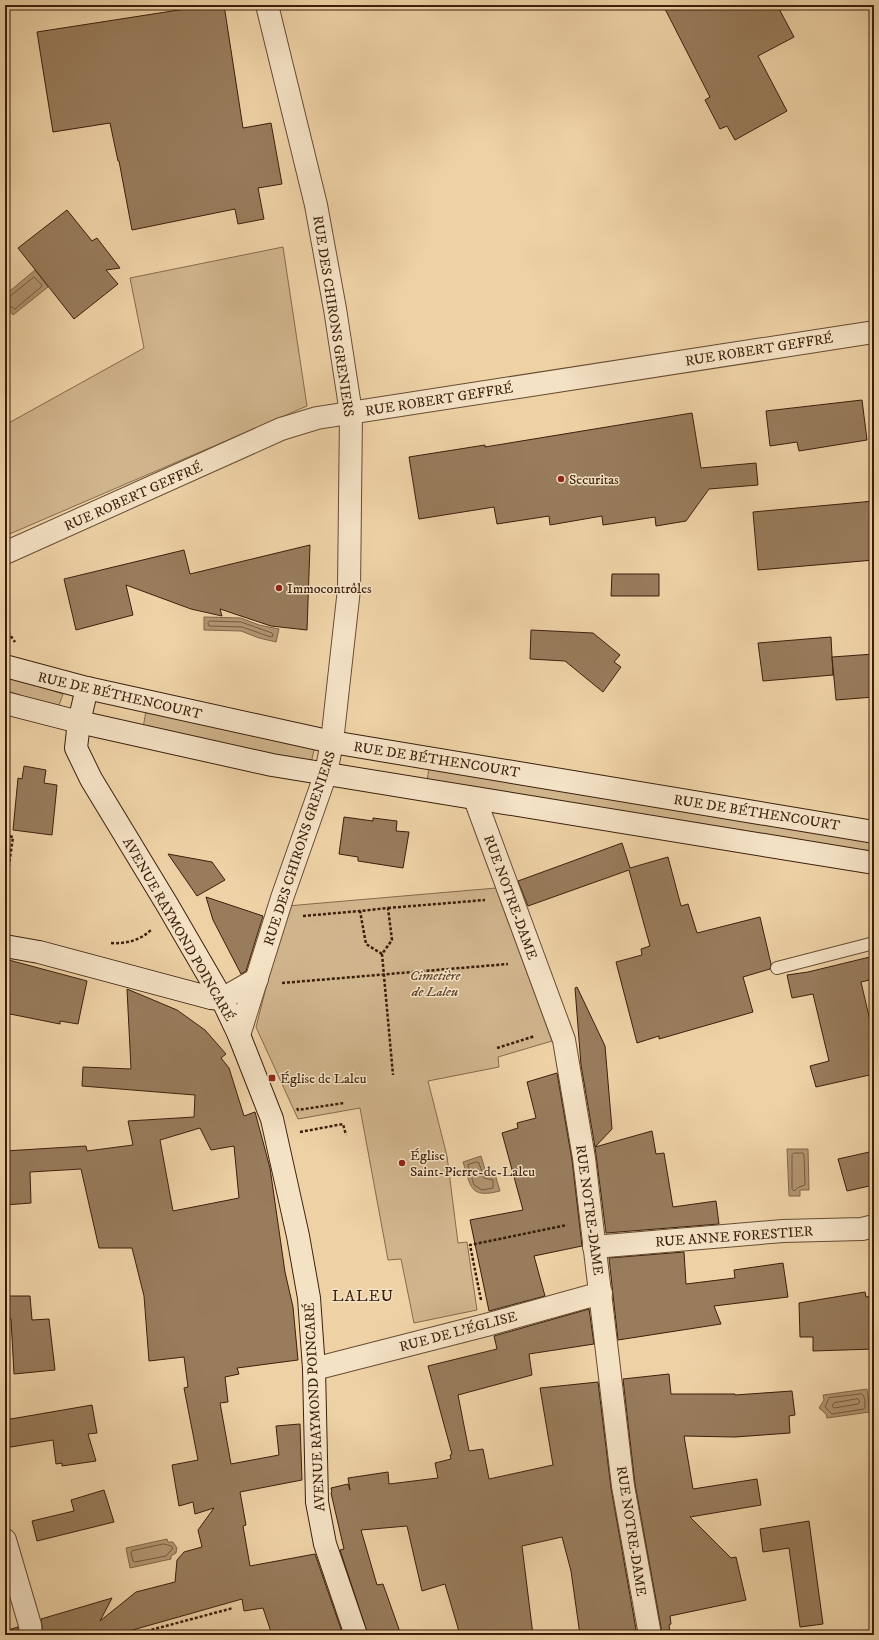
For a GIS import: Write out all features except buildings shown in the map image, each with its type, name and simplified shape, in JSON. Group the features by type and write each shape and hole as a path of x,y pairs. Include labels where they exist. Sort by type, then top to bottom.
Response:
{"street":[{"name":"RUE DES CHIRONS GRENIERS","path":"239,1035 282,898 326,773 332,742 349,589 351,413 335,309 316,205 267,5"},
{"name":"RUE ROBERT GEFFRÉ","path":"5,553 281,429 317,418 874,332"},
{"name":"RUE DE BÉTHENCOURT","path":"5,666 87,688 332,742 874,832"},
{"name":"AVENUE RAYMOND POINCARÉ","path":"87,688 79,722 76,748 91,779 222,998 239,1035 272,1119 298,1236 309,1298 314,1369 317,1502 325,1544 356,1635"},
{"path":"5,703 79,722 272,765 874,863"},
{"name":"RUE NOTRE-DAME","path":"475,798 564,1040 584,1158 623,1486 650,1635"},
{"path":"5,946 39,952 211,998 222,998 257,979"},
{"name":"RUE ANNE FORESTIER","path":"594,1247 783,1231 862,1229 874,1226"},
{"name":"RUE DE L'ÉGLISE","path":"314,1369 486,1325 601,1293"},
{"path":"5,1540 30,1625 31,1635"}],"lane":[{"path":"777,968 874,943"}],"path":[{"path":"5,835 13,837 5,893"},
{"path":"300,916 488,900"},
{"path":"109,943 123,944 144,937 155,925 168,906"},
{"path":"388,908 392,940 382,954 393,1075"},
{"path":"360,911 366,944 382,954"},
{"path":"257,979 267,985 512,964"},
{"path":"497,1048 539,1034"},
{"path":"295,1103 298,1110 344,1103"},
{"path":"315,1129 343,1124 346,1135"},
{"path":"486,1325 470,1245 591,1220"},
{"path":"132,1635 233,1608"}],"green space":[{"path":"283,247 307,406 5,536 5,425 144,348 130,278"},
{"path":"5,675 63,694 58,708 5,690"},
{"path":"146,711 315,746 311,763 143,728"},
{"path":"429,767 874,840 874,856 427,782"},
{"name":"Cimetière de Laleu","path":"496,888 552,1041 498,1057 499,1067 428,1081 447,1156 458,1243 467,1242 477,1310 414,1323 401,1259 388,1260 360,1108 298,1119 256,1027 287,906"},
{"path":"874,1628 874,1635 858,1635"}],"water":[{"path":"35,270 48,287 13,315 5,306 5,295"},
{"path":"204,617 241,618 259,625 279,629 276,642 259,638 241,631 204,630"},
{"path":"787,1149 808,1149 809,1190 800,1190 800,1196 789,1196"},
{"path":"481,1156 487,1176 495,1174 500,1191 490,1193 477,1192 470,1184 463,1162"},
{"path":"867,1389 870,1412 827,1418 826,1414 819,1408 824,1400 823,1395"},
{"path":"167,1539 168,1542 173,1542 177,1548 176,1553 171,1556 171,1559 130,1568 126,1548"}],"place":[{"name":"Securitas","path":"561,479"},
{"name":"Immocontrôles","path":"279,588"},
{"name":"Église de Laleu","path":"272,1078"},
{"name":"Église Saint-Pierre-de-Laleu","path":"402,1163"}],"district":[{"name":"LALEU","path":"363,1295"}]}
